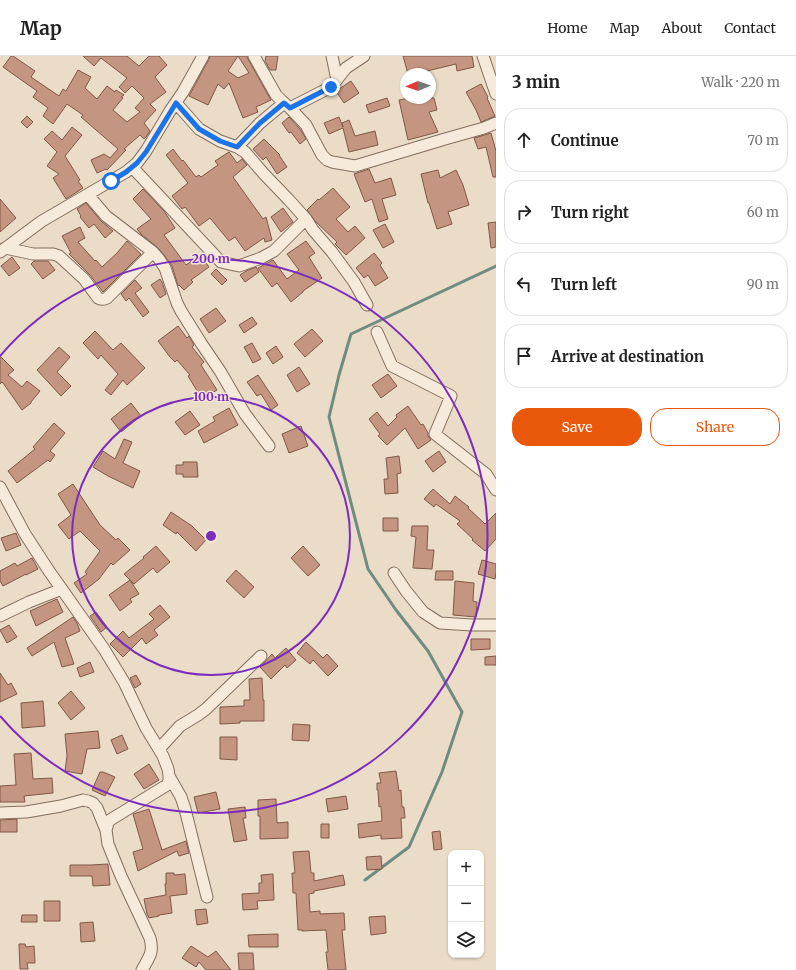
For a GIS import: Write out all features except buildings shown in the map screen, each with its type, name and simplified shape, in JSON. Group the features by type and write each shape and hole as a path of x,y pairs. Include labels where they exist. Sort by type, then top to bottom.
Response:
{"street":[{"path":"2,250 42,221 126,172 137,163 146,152 184,92 203,56"},
{"path":"254,56 276,95 306,125 322,155 327,160 332,162 355,166 484,128 496,123"},
{"path":"332,56 337,80"},
{"path":"237,147 260,123 287,105 331,87 346,68 364,56"},
{"path":"483,56 496,94"},
{"path":"176,103 199,129 220,141 237,147 245,152 306,219 354,282 366,305"},
{"path":"132,167 222,262 239,266 261,258 274,251 306,219"},
{"path":"88,195 106,216 153,252 159,259 165,268 180,311 220,371 245,414 269,446"},
{"path":"2,250 33,254 53,254 59,256 84,279 100,300 107,298 153,252"},
{"path":"377,332 392,366 450,396 435,434 486,474 496,490"},
{"path":"0,487 25,534 104,649 124,682 146,728 163,756 170,776 181,797 185,809 207,897"},
{"path":"394,573 423,612 440,623 496,625"},
{"path":"0,616 29,602 62,589"},
{"path":"159,749 180,726 206,709 261,656"},
{"path":"106,830 110,820 167,785 170,776"},
{"path":"0,813 26,812 61,806 83,800 88,801 97,808 106,830 108,844 121,876 150,938 151,954 142,970"}],"waterway":[{"path":"365,880 409,847 442,772 462,712 428,651 396,610 368,569 329,417 351,334 496,266"}],"route":[{"path":"111,181 137,163 146,152 176,103 199,129 220,141 237,147 260,123 284,103 290,108 331,87"}]}
